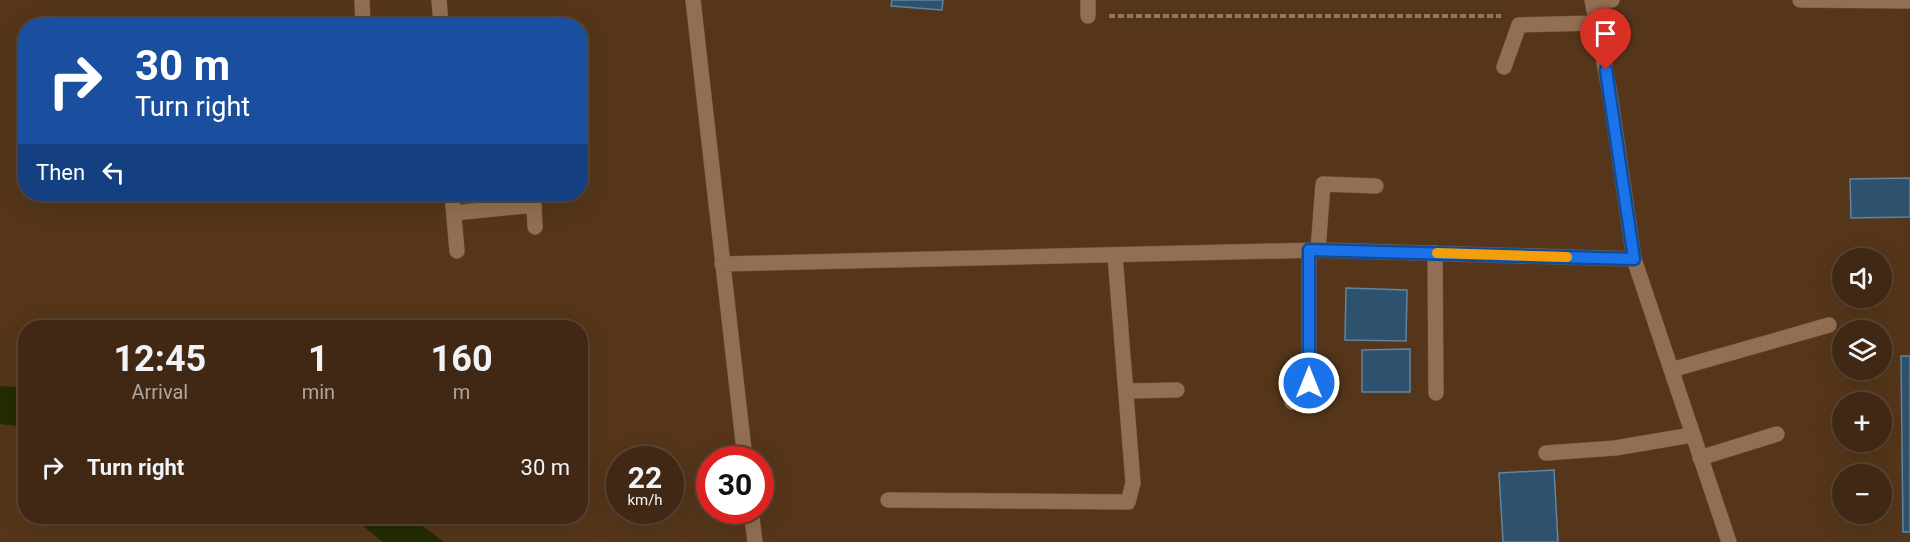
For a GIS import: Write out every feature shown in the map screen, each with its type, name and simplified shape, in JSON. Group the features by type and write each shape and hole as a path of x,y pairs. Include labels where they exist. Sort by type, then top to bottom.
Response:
{"street":[{"path":"362,0 363,18"},
{"path":"439,0 440,18"},
{"path":"693,0 743,446"},
{"path":"1088,0 1088,16"},
{"path":"1612,0 1592,0 1610,94 1634,259 1729,542"},
{"path":"1800,0 1910,1"},
{"path":"1504,67 1519,25 1597,23"},
{"path":"1292,402 1303,396 1309,383 1313,250 1323,184 1376,186"},
{"path":"453,201 457,251"},
{"path":"454,213 534,205 535,227"},
{"path":"722,264 1313,250 1634,259"},
{"path":"1435,253 1436,393"},
{"path":"888,500 1128,502 1133,483 1116,255"},
{"path":"1671,370 1829,325"},
{"path":"1126,390 1177,390"},
{"path":"1700,458 1777,434"},
{"path":"1546,453 1615,448 1692,435"},
{"path":"753,524 755,542"}],"path":[{"path":"1088,16 1507,16 1519,25"}],"shaded area":[{"path":"0,386 18,387 18,426 0,424"},
{"path":"361,524 420,524 444,542 383,542"}],"building":[{"path":"892,0 943,0 942,10 891,6"},
{"path":"1910,178 1910,217 1851,218 1850,179"},
{"path":"1346,288 1407,290 1406,341 1345,340"},
{"path":"1410,349 1410,392 1362,392 1362,350"},
{"path":"1901,356 1910,356 1910,532 1903,532"},
{"path":"1554,470 1558,542 1503,542 1499,473"}],"slow traffic":[{"path":"1437,253 1567,257"}],"route":[{"path":"1309,383 1309,250 1634,259 1606,70"}]}
